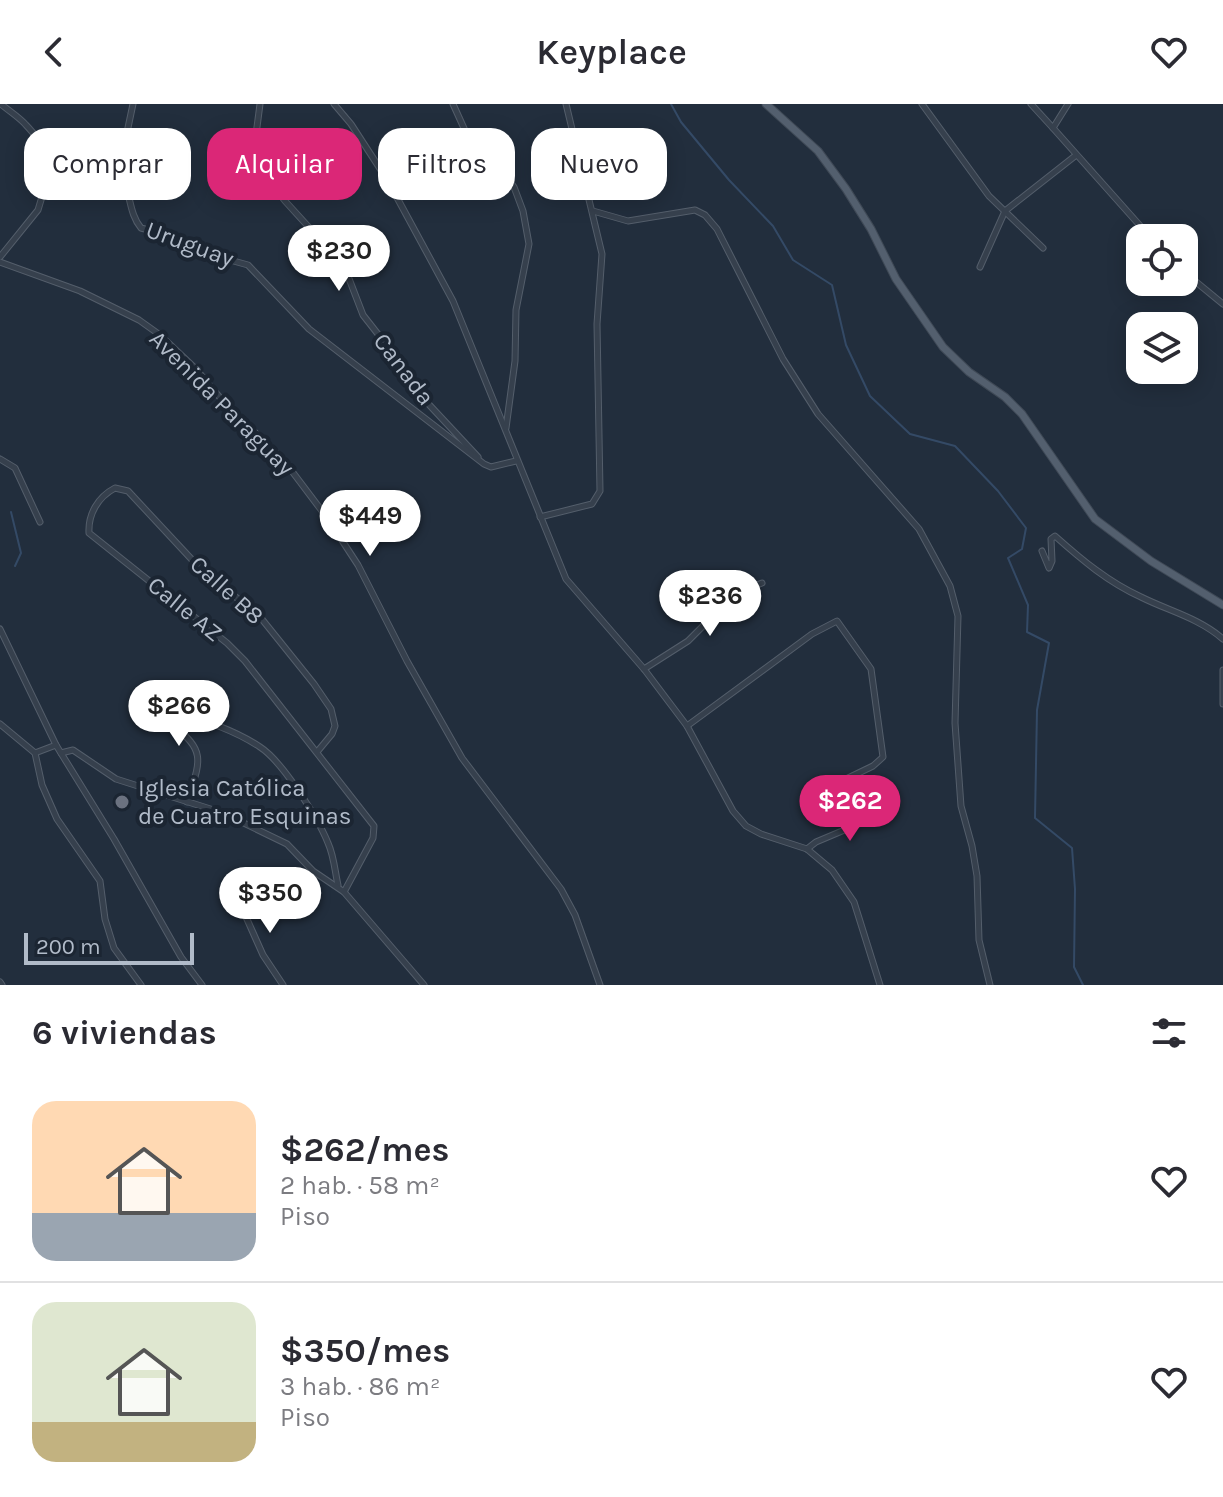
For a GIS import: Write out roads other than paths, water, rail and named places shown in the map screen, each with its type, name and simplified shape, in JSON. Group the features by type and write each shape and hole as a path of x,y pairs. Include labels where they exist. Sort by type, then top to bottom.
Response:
{"main road":[{"path":"766,104 818,151 846,189 871,229 896,279 943,347 1022,414 1095,519 1151,561 1223,605"}],"street":[{"path":"1,104 29,128"},
{"path":"128,128 133,104"},
{"name":"Canada","path":"260,104 254,150 256,163 285,201 336,257 348,276 363,315 421,396 484,464"},
{"path":"334,104 351,124 388,181 453,301 566,579 644,669 687,726 733,811 746,826 807,849 832,870 854,902 880,985"},
{"path":"453,104 472,146 500,168 514,187 523,211 529,244 516,310 515,361 506,432"},
{"path":"540,517 592,504 600,491 597,324 602,254 566,104"},
{"path":"922,104 989,196 1043,248"},
{"path":"1031,104 1139,224"},
{"path":"1053,128 1068,104"},
{"path":"980,267 1005,211 1076,156"},
{"path":"0,260 38,210 41,200"},
{"name":"Uruguay","path":"128,200 141,228 178,238 208,254 248,265 309,329 484,464"},
{"path":"593,211 628,221 695,210 705,215 717,229 783,359 818,414 919,529 950,586 958,616 955,723 961,806 977,876 979,940 990,985"},
{"name":"Avenida Paraguay","path":"0,260 80,291 139,320 188,362 285,462 358,565 407,661 462,758 561,889 588,946 600,985"},
{"path":"1198,283 1223,304"},
{"path":"0,459 16,470 40,522"},
{"path":"484,464 491,467 516,461"},
{"name":"Calle B8","path":"89,533 91,516 100,499 115,488 122,488 196,564 261,618 331,709 334,731 317,752"},
{"name":"Calle AZ","path":"89,533 227,643 245,661 374,826 373,838 344,892"},
{"path":"1042,551 1049,568 1052,561 1051,539 1055,536 1114,583 1195,620 1223,639"},
{"path":"644,669 688,641 715,614 762,583"},
{"path":"687,726 812,634 837,621 871,669 883,757 873,766 844,780"},
{"path":"0,629 56,745 181,957 202,985"},
{"path":"1223,670 1223,704"},
{"path":"187,802 198,765 196,746 158,717 154,710 157,707 239,735 273,758 328,841 338,886"},
{"path":"0,724 35,753 42,785 57,819 100,881 105,919 114,948 141,985"},
{"path":"35,753 56,745"},
{"path":"61,753 73,750 116,779 223,813 287,844 313,871 344,892 424,985"},
{"path":"807,849 816,842 880,815"},
{"path":"238,899 263,955 283,985"}],"waterway":[{"path":"671,104 681,122 729,180 773,226 793,260 832,285 846,345 870,396 910,434 955,446 998,491 1026,528 1022,549 1008,558 1028,605 1027,632 1049,643 1037,710 1035,818 1072,848 1074,967 1083,985"},
{"path":"11,512 21,553 15,566"}],"place":[{"name":"Iglesia Católica de Cuatro Esquinas","path":"122,802"}]}
